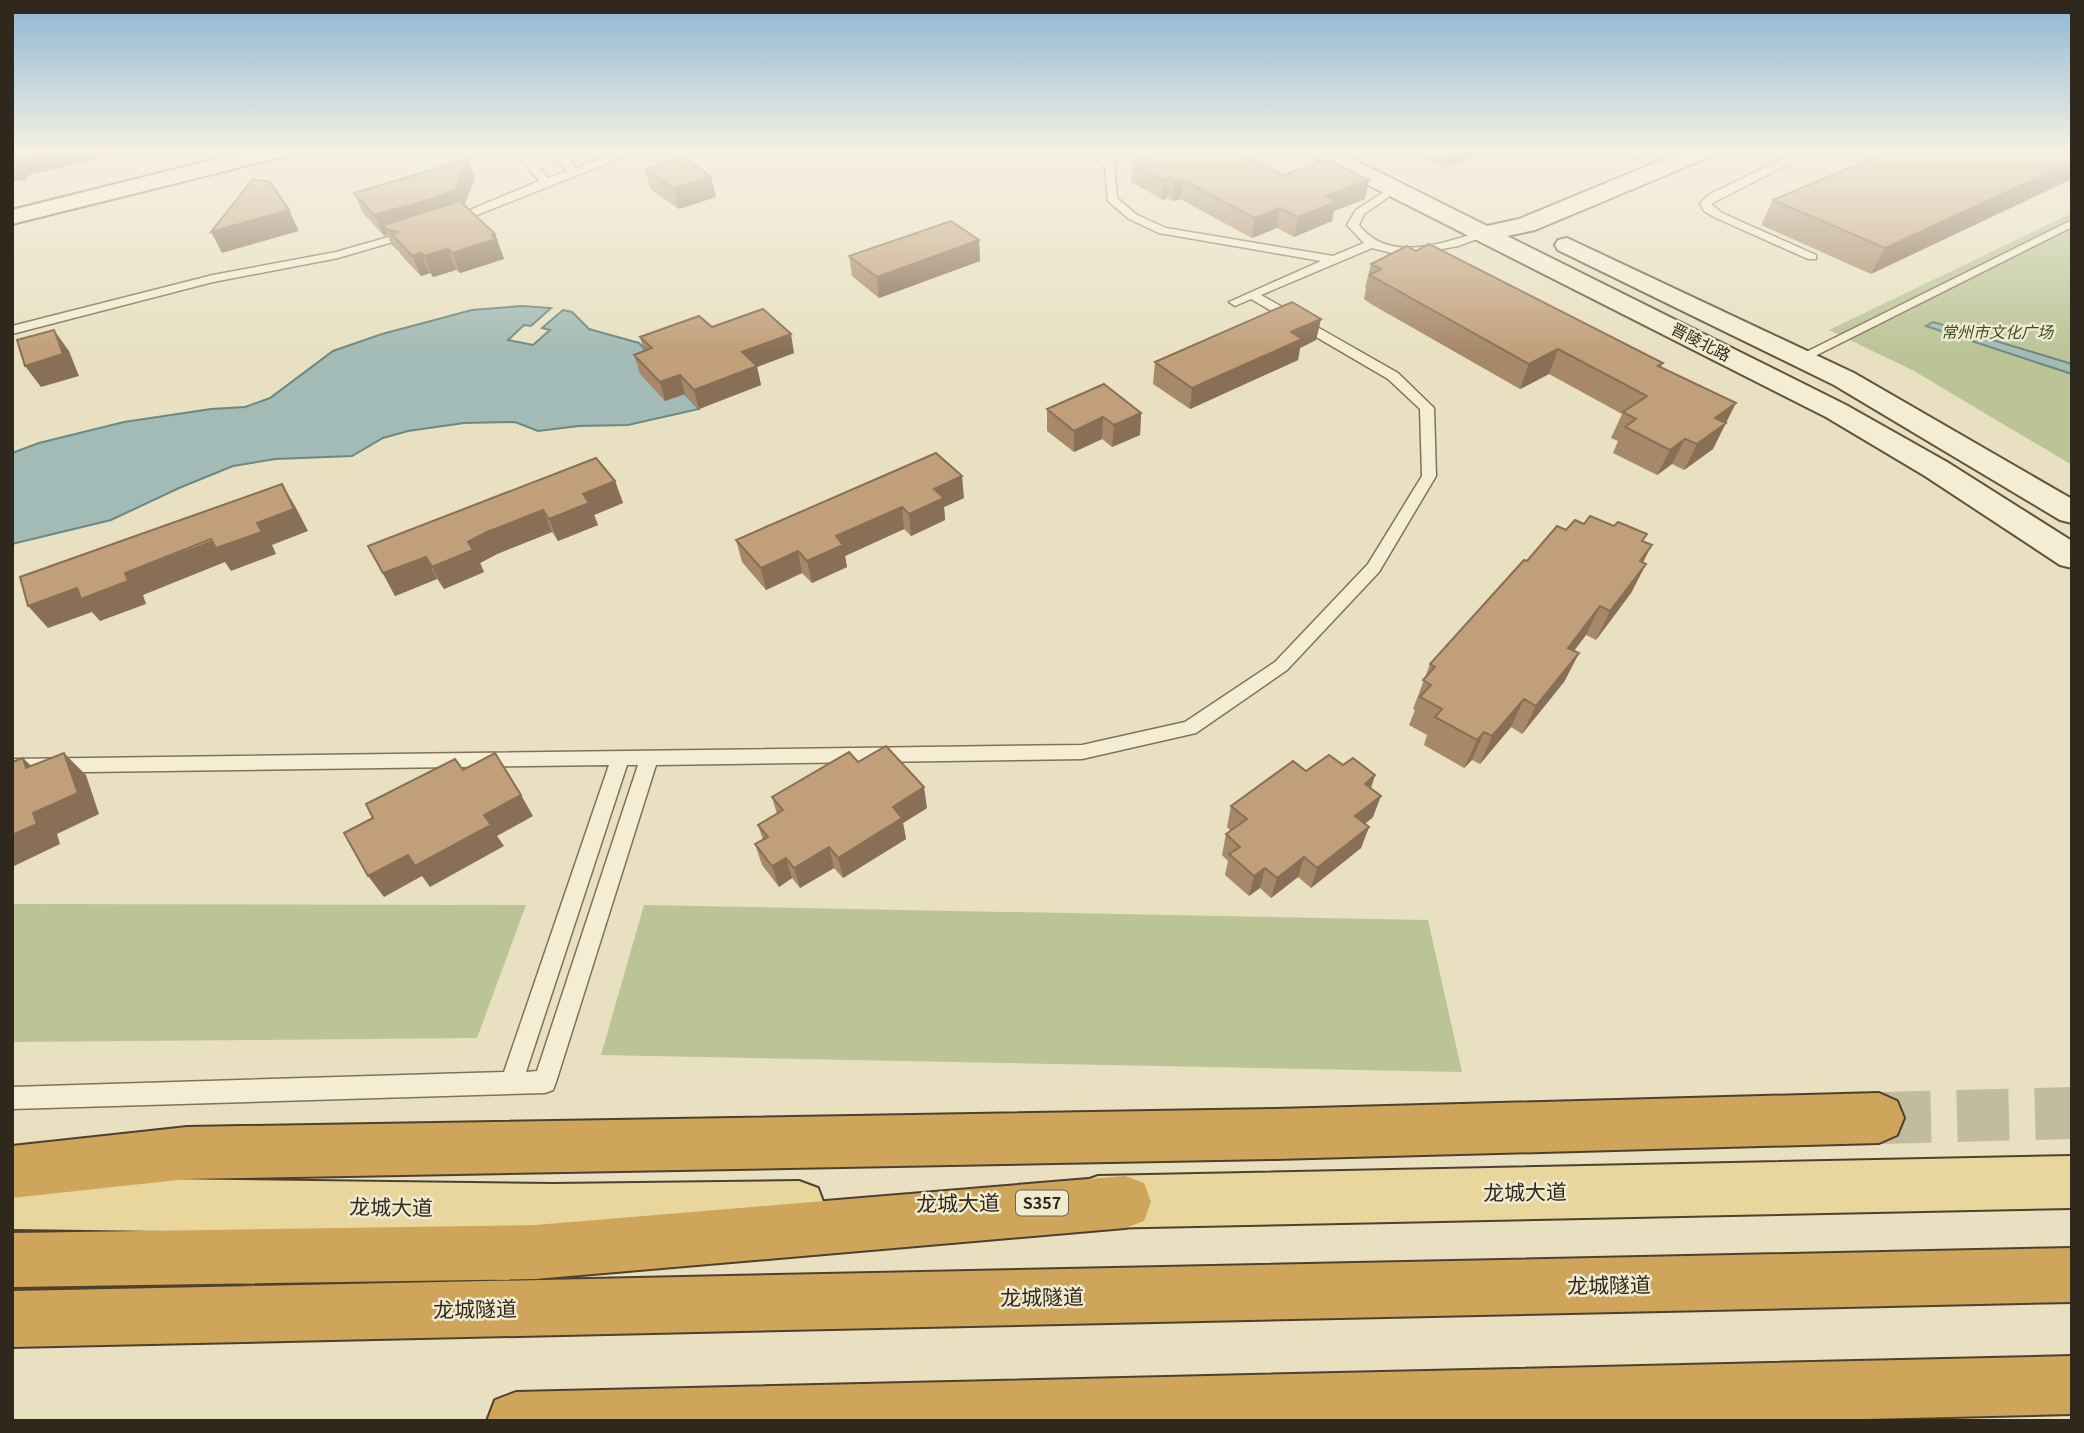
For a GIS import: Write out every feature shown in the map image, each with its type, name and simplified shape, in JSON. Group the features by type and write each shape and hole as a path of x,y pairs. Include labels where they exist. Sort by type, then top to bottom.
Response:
{"highway":[{"path":"12,1172 187,1153 1275,1134 1879,1118"},
{"path":"12,1261 535,1252 1125,1202"},
{"name":"龙城隧道","path":"12,1320 2072,1275"},
{"path":"516,1421 2072,1385"}],"main road":[{"name":"晋陵北路","path":"1490,217 1801,357 2072,513"},
{"path":"1501,220 1507,217"},
{"path":"1501,220 1510,217"},
{"name":"晋陵北路","path":"1501,220 1936,469 2072,557"},
{"name":"龙城大道","path":"12,1203 553,1210 1125,1202 2072,1181"}],"lane":[{"path":"12,330 213,279 338,255 462,217"},
{"path":"1133,217 1163,231 1333,260"},
{"path":"1357,217 1353,225 1359,236 1372,244 1399,250 1436,250 1501,220"},
{"path":"1722,217 1812,257"},
{"path":"1801,357 2072,223"},
{"path":"1235,302 1372,244"},
{"path":"12,766 1082,752 1190,728 1281,666 1374,568 1429,476 1427,408 1393,376 1252,295"},
{"path":"512,1082 621,758"},
{"path":"12,1098 545,1082 649,758"}],"green space":[{"name":"常州市文化广场","path":"2064,217 2072,217 2072,465 1914,371 1829,330"},
{"path":"12,904 526,905 477,1038 12,1042"},
{"path":"644,905 1428,920 1462,1072 601,1055"}],"water":[{"path":"522,306 551,308 531,326 524,325 508,340 533,345 550,330 542,328 563,310 572,312 589,329 639,343 699,409 628,425 579,426 538,431 515,422 464,423 408,431 383,438 352,456 275,459 233,466 111,520 12,544 12,453 39,443 124,422 211,409 245,407 270,398 333,351 382,334 472,310"},
{"path":"1933,322 2072,364 2072,374 1926,326"}],"building":[{"path":"223,217 265,217 211,232"},
{"path":"409,217 477,217 495,234 492,235 496,239 452,253 448,249 424,256 421,253 412,256 392,234 399,232 388,230 383,225"},
{"path":"1812,217 1953,217 1885,248"},
{"path":"951,221 979,240 877,277 849,256"},
{"path":"1429,244 1663,363 1658,366 1736,403 1715,418 1726,423 1697,444 1685,439 1670,450 1625,427 1636,419 1623,412 1647,396 1558,349 1529,364 1370,275 1381,269 1371,264 1407,246 1416,251"},
{"path":"1292,302 1321,319 1291,332 1302,339 1192,388 1155,362"},
{"path":"763,309 791,334 742,352 757,366 694,390 680,375 660,382 634,355 652,348 640,337 699,316 712,327"},
{"path":"54,330 63,354 25,366 17,340"},
{"path":"1104,384 1141,413 1114,425 1103,417 1074,431 1047,409"},
{"path":"936,453 962,476 934,489 944,498 909,514 902,507 836,536 843,545 807,561 798,551 761,568 736,540"},
{"path":"596,458 615,481 583,494 589,503 549,519 543,510 487,532 468,542 473,550 432,567 426,557 383,573 368,546"},
{"path":"282,484 294,509 257,523 262,532 216,548 211,539 125,573 128,581 81,599 77,588 28,606 20,577"},
{"path":"1590,516 1614,526 1618,522 1647,534 1642,541 1652,545 1640,561 1646,564 1610,611 1600,606 1568,648 1579,653 1536,706 1524,699 1492,736 1484,732 1477,740 1435,717 1442,709 1420,697 1431,685 1423,680 1435,667 1430,664 1557,526 1566,530 1575,520 1584,524"},
{"path":"886,746 924,787 893,807 902,818 838,858 829,847 794,868 786,858 772,866 755,844 768,837 758,825 783,810 772,797 849,752 858,762"},
{"path":"64,753 78,793 33,813 37,824 12,835 12,762 23,758 26,768"},
{"path":"495,753 521,795 484,815 491,825 415,866 408,855 368,876 344,833 373,818 366,804 455,759 463,770"},
{"path":"1329,755 1343,765 1353,758 1375,775 1365,784 1381,796 1355,816 1369,827 1317,868 1304,857 1277,878 1265,868 1254,876 1229,854 1240,847 1226,834 1247,819 1231,806 1293,761 1306,771"}],"tunnel":[{"path":"1879,1118 2072,1113"}]}
